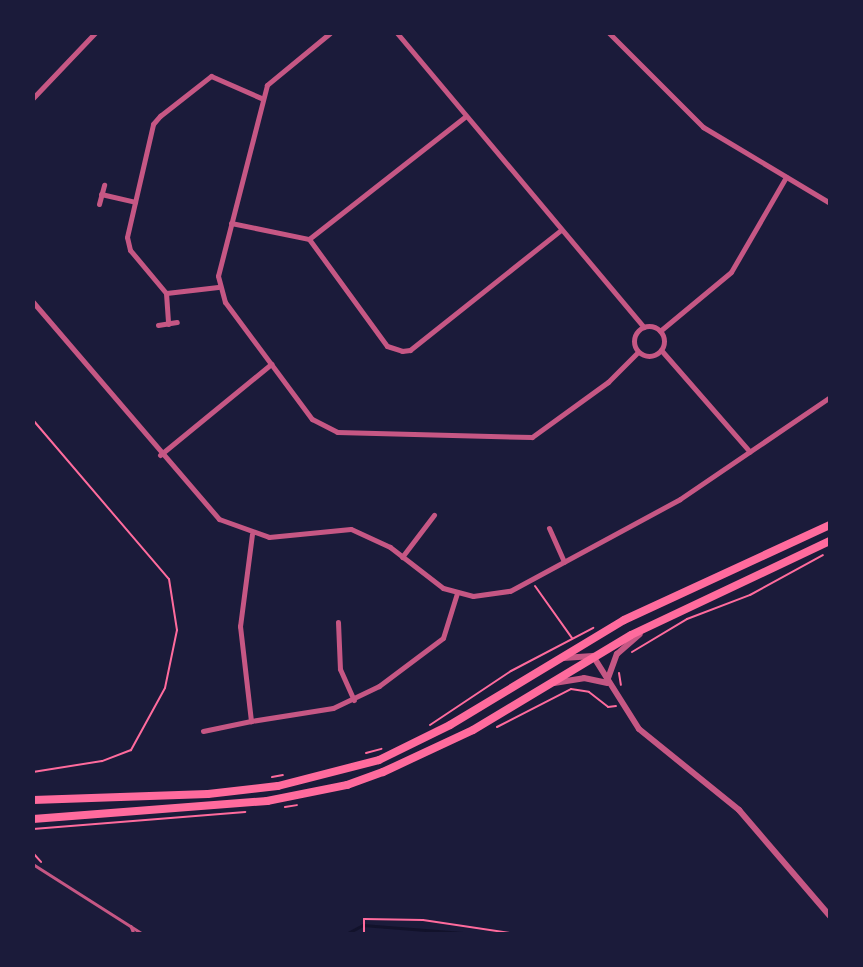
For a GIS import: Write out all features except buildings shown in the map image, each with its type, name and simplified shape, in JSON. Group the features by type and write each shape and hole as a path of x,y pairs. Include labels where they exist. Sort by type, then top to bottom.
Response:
{"main road":[{"path":"33,800 208,794 339,773 421,742 544,665 624,620 830,525"},
{"path":"33,819 218,807 347,785 432,751 593,656 830,541"}],"street":[{"path":"33,98 95,33"},
{"path":"330,33 273,78 261,98 218,287 312,419 328,430 532,437 608,382 638,352"},
{"path":"397,33 644,327 660,331"},
{"path":"609,33 703,127 830,203"},
{"path":"168,324 166,293 127,243 153,124 195,86 217,76 261,98"},
{"path":"309,239 466,117"},
{"path":"660,331 725,280 786,177"},
{"path":"99,204 104,185"},
{"path":"101,194 135,202"},
{"path":"231,223 309,239 387,345 402,351 410,350 561,230"},
{"path":"166,293 218,287"},
{"path":"33,302 207,509 253,534 351,529 371,536 402,557 424,577 457,593 491,595 531,580 680,499 830,397"},
{"path":"158,326 177,322"},
{"path":"638,352 634,338 644,327"},
{"path":"660,331 664,340 661,351"},
{"path":"638,352 650,356 661,351"},
{"path":"661,351 750,452"},
{"path":"160,455 271,364"},
{"path":"402,557 434,515"},
{"path":"549,528 564,562"},
{"path":"251,721 240,626 253,534"},
{"path":"203,731 251,721 313,713 354,700 436,645 448,628 457,593"},
{"path":"338,622 340,669 354,700"},
{"path":"607,683 617,654 645,629"},
{"path":"544,665 566,657 593,656 619,704 639,729 748,820 830,916"},
{"path":"545,686 573,678 607,683"}],"lane":[{"path":"33,863 143,934"},
{"path":"131,926 134,934"}],"path":[{"path":"33,420 169,579 176,602 177,630 165,688 131,750 102,761 33,772"},
{"path":"624,659 687,620 750,595 830,551"},
{"path":"531,580 572,638"},
{"path":"427,728 441,714 594,627"},
{"path":"619,704 626,698 620,665"},
{"path":"365,754 388,746"},
{"path":"267,778 292,773"},
{"path":"364,934 364,919 423,919 517,934"}],"waterway":[{"path":"346,934 363,925 475,934"}]}
